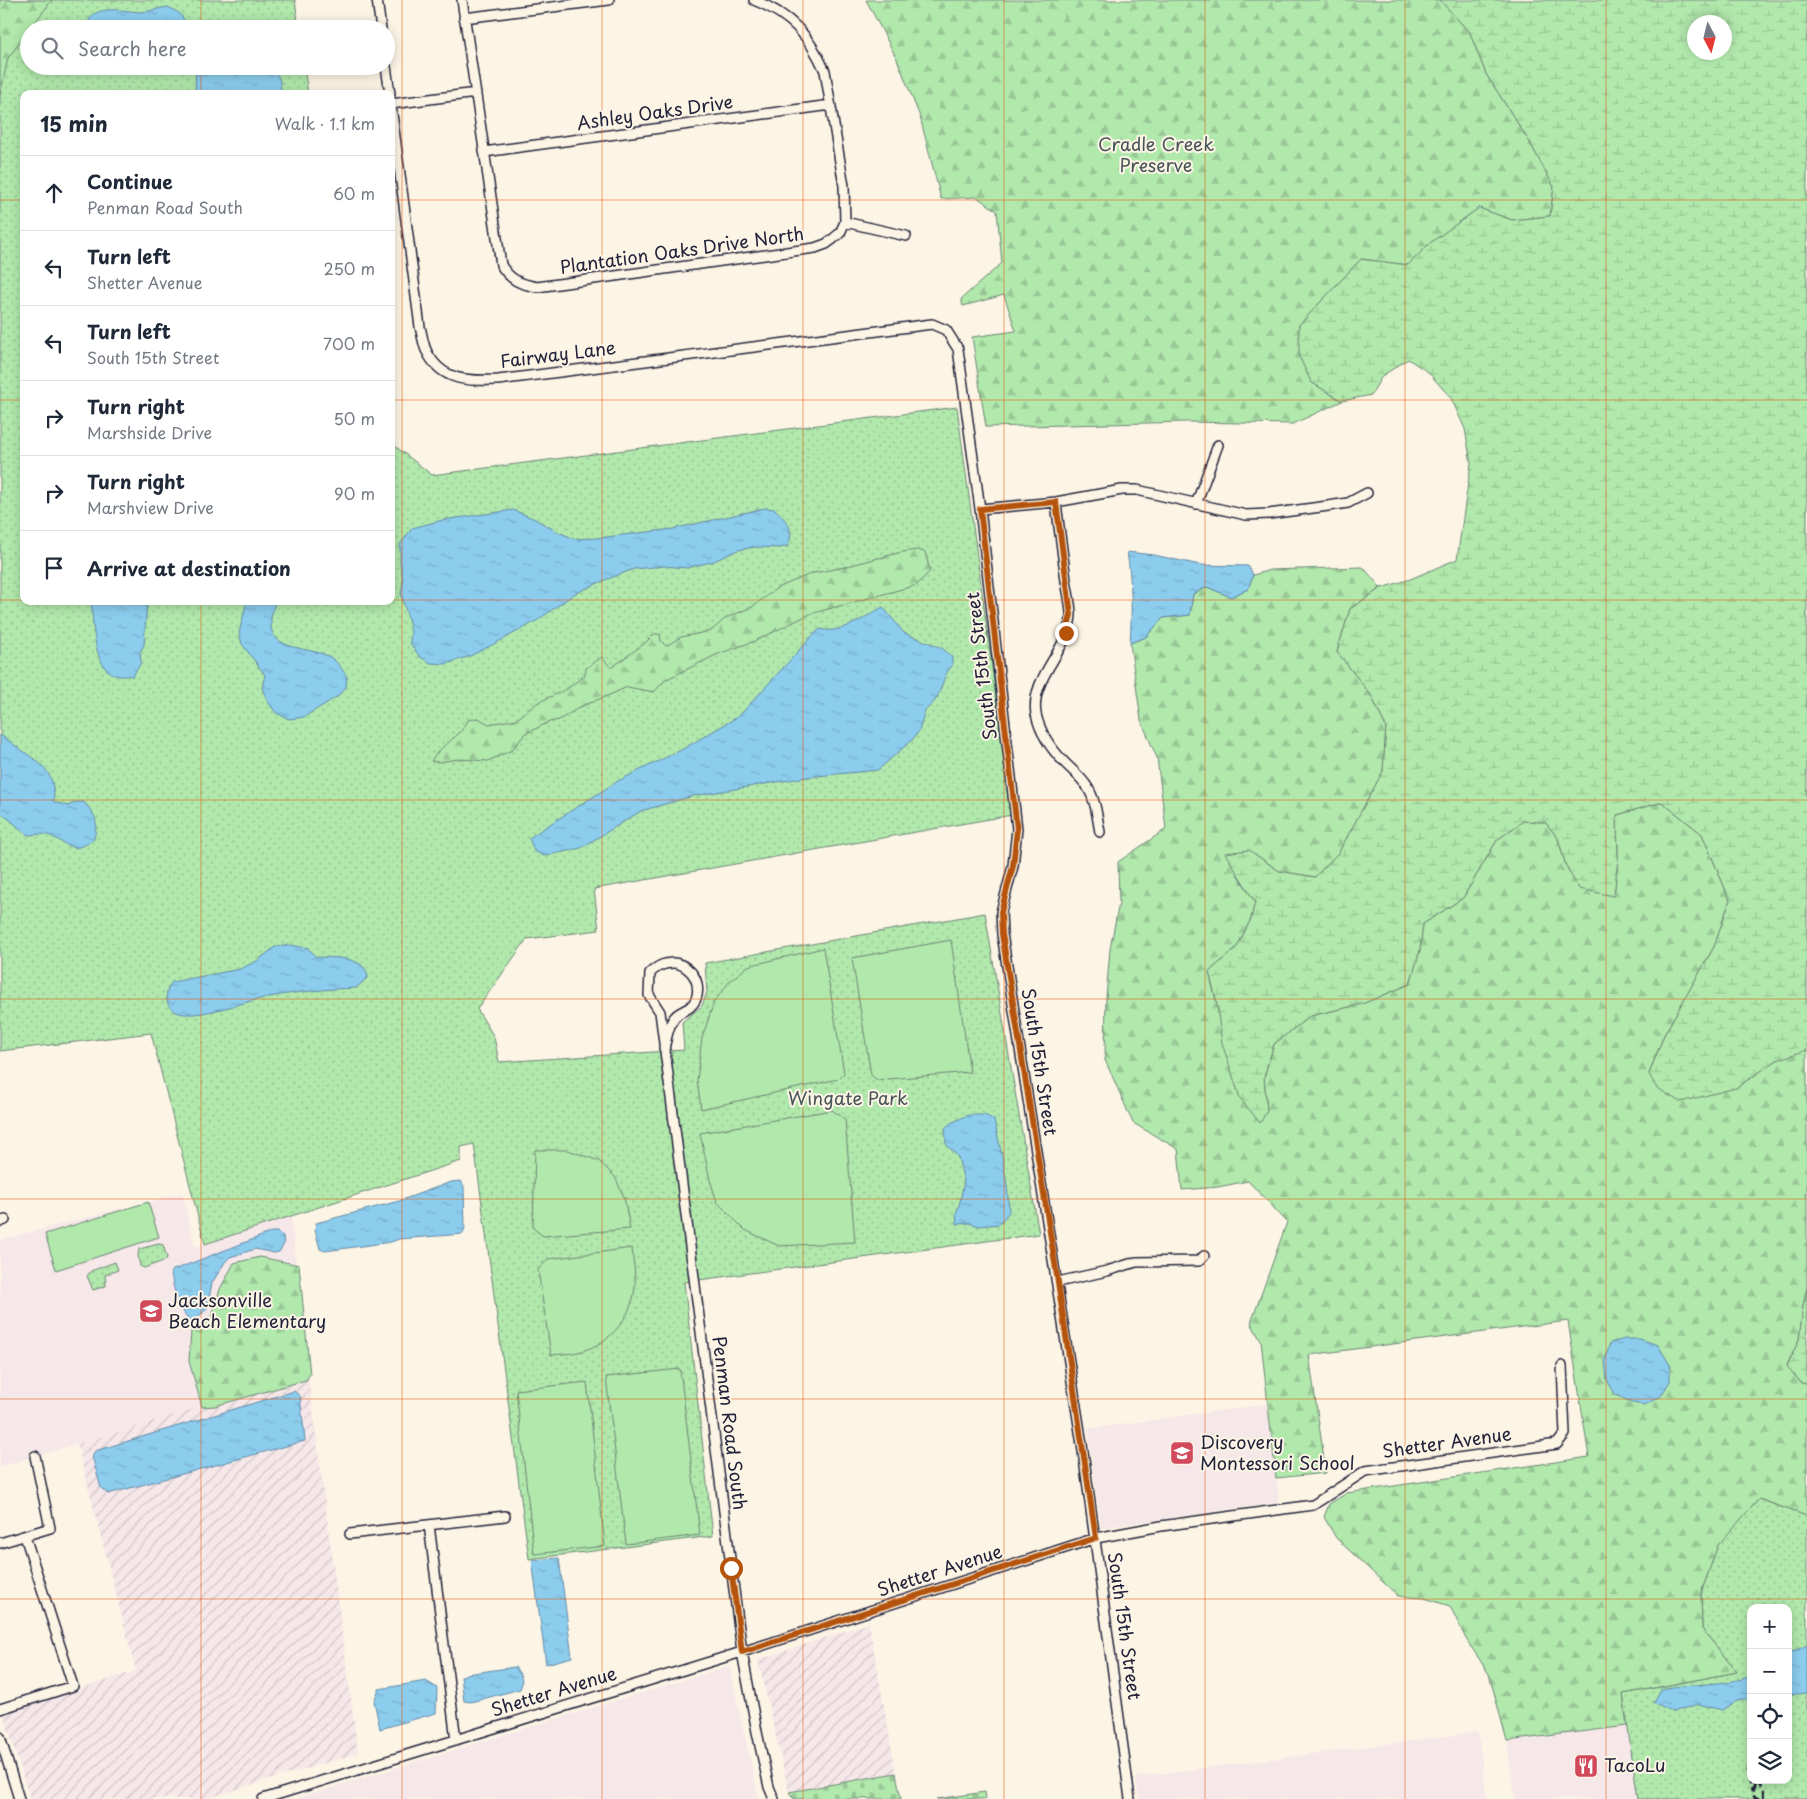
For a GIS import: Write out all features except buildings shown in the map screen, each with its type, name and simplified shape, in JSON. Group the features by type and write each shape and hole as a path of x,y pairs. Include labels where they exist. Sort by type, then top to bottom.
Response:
{"street":[{"path":"377,0 380,20"},
{"path":"462,0 484,152"},
{"path":"464,18 603,0"},
{"path":"754,0 792,22 817,54 825,71 844,186 846,222 906,236"},
{"path":"387,75 389,90"},
{"path":"395,104 476,93"},
{"name":"Ashley Oaks Drive","path":"484,152 831,105"},
{"name":"Fairway Lane","path":"395,136 420,327 426,349 436,367 452,377 477,381 498,380 932,324 948,331"},
{"name":"Plantation Oaks Drive North","path":"484,152 501,265 514,281 537,287 815,248 833,239 840,233 846,222"},
{"name":"South 15th Street","path":"948,331 958,349 980,509 1017,829 1013,866 1001,912 1002,934 1058,1282 1096,1538 1130,1799"},
{"path":"1196,504 1218,445"},
{"path":"980,509 1056,502 1122,490 1137,490 1246,515 1269,514 1348,503 1366,493"},
{"path":"1056,502 1071,615 1062,645 1038,689 1036,715 1043,735 1088,788 1094,802 1100,832"},
{"name":"Penman Road South","path":"664,1048 670,1024 680,1012 690,1007 696,1000 698,989 695,977 688,968 679,963 663,963 650,973 649,996 660,1012 664,1048 742,1652 757,1732 769,1787 774,1799"},
{"path":"653,1004 662,1010 680,1012"},
{"path":"1058,1282 1107,1271 1136,1262 1199,1261 1204,1256"},
{"name":"Shetter Avenue","path":"263,1799 283,1796 456,1740 742,1652 1096,1538 1160,1526 1313,1505 1365,1471 1557,1444 1565,1434 1562,1366"},
{"path":"0,1544 50,1528 35,1456"},
{"path":"350,1534 505,1516"},
{"path":"429,1525 456,1740"},
{"path":"0,1709 72,1686 25,1536"},
{"path":"0,1737 19,1799"}],"shaded area":[{"name":"Jacksonville Beach Elementary","path":"182,1193 195,1247 291,1216 308,1374 0,1467 0,1240"},
{"path":"308,1374 358,1753 205,1799 30,1799 3,1713 136,1671 77,1444"},
{"name":"Discovery Montessori School","path":"1268,1404 1279,1502 1101,1528 1088,1429"},
{"path":"869,1623 896,1773 789,1792 758,1660"},
{"path":"729,1666 759,1799 297,1799 297,1798"},
{"path":"1627,1726 1638,1799 1515,1799 1507,1741"},
{"path":"1478,1732 1487,1799 1139,1799 1136,1777"}],"green space":[{"name":"Wingate Park","path":"0,0 295,0 298,20 20,20 20,75 305,75 307,90 20,90 20,605 395,605 395,446 432,475 957,407 1012,815 594,889 599,930 527,939 477,1009 494,1037 499,1062 684,1050 682,1022 702,1006 707,992 705,963 985,913 1039,1234 684,1282 713,1536 529,1559 474,1144 461,1147 461,1161 205,1244 151,1033 0,1051"},
{"path":"0,0 52,0 37,20 20,20 20,42 8,58 0,95"},
{"name":"Cradle Creek Preserve","path":"866,0 1440,0 1470,33 1486,74 1529,141 1554,187 1550,216 1512,220 1479,208 1430,243 1408,265 1361,259 1299,325 1311,382 1342,401 1293,424 1188,422 986,427 972,337 1016,331 1004,295 963,306 961,299 1002,263 997,211 977,197 941,199 920,117 897,59"},
{"path":"1440,0 1807,0 1807,1050 1777,1060 1736,1088 1680,1102 1656,1087 1649,1074 1664,1035 1714,947 1730,900 1702,834 1662,802 1617,815 1618,858 1614,896 1579,889 1566,866 1558,838 1545,822 1523,821 1497,840 1463,898 1423,924 1420,950 1410,984 1362,1004 1310,1016 1274,1044 1264,1077 1267,1111 1260,1123 1240,1098 1222,1043 1216,999 1209,972 1237,947 1251,919 1255,902 1225,853 1249,850 1279,871 1315,877 1339,852 1383,771 1386,727 1371,695 1337,652 1350,609 1381,588 1408,580 1457,559 1471,463 1465,429 1451,398 1428,372 1408,359 1382,376 1371,395 1342,401 1311,382 1299,356 1299,325 1361,259 1408,265 1430,243 1479,208 1512,220 1550,216 1554,187 1529,141 1486,74 1470,33"},
{"path":"917,550 925,552 930,571 917,585 810,614 755,641 718,654 665,680 654,692 627,687 580,707 559,720 549,722 525,734 512,750 488,761 459,759 431,761 461,731 468,720 478,718 489,724 517,719 537,703 567,689 585,675 586,668 602,657 611,668 654,634 660,634 661,641 666,646 681,637 711,631 726,618 752,607 777,588 813,573"},
{"path":"1363,567 1381,588 1350,609 1337,652 1371,695 1386,727 1383,772 1339,852 1315,877 1279,871 1249,850 1237,874 1255,902 1251,919 1237,947 1209,972 1240,1098 1267,1111 1264,1077 1274,1044 1310,1016 1362,1004 1410,984 1420,950 1423,924 1463,898 1497,840 1523,821 1545,822 1558,838 1566,866 1614,896 1618,858 1617,815 1662,802 1702,834 1730,900 1714,947 1664,1035 1649,1074 1736,1088 1777,1060 1807,1050 1807,1288 1799,1340 1787,1365 1801,1383 1807,1384 1807,1516 1759,1499 1718,1545 1701,1593 1702,1629 1737,1672 1623,1694 1627,1726 1507,1741 1489,1674 1466,1639 1450,1606 1423,1598 1398,1596 1336,1538 1324,1517 1329,1504 1347,1493 1589,1457 1568,1321 1309,1355 1326,1473 1276,1478 1261,1341 1251,1323 1287,1222 1248,1181 1218,1187 1182,1190 1178,1149 1133,1123 1105,1060 1106,998 1110,949 1119,903 1118,862 1166,829 1157,758 1141,720 1130,643 1146,637 1163,618 1190,615 1193,594 1207,587 1231,597 1248,589 1253,575 1270,570"},
{"path":"951,940 970,1072 877,1080 871,1075 852,958"},
{"path":"823,948 844,1073 838,1079 701,1109 697,1080 702,1038 714,1002 730,981 748,966"},
{"path":"832,1110 845,1119 855,1242 779,1246 745,1230 717,1202 710,1180 700,1133"},
{"path":"535,1150 568,1150 599,1161 615,1177 624,1197 630,1229 543,1236 533,1228"},
{"path":"148,1202 159,1237 56,1270 45,1234"},
{"path":"159,1244 163,1245 167,1257 166,1260 144,1268 140,1266 139,1249"},
{"path":"632,1248 635,1277 634,1294 627,1314 615,1331 588,1349 575,1353 551,1355 538,1270 548,1259"},
{"path":"260,1257 299,1265 310,1374 306,1380 215,1406 202,1407 189,1361 191,1331 211,1320 220,1289 234,1263"},
{"path":"115,1262 118,1270 105,1275 106,1286 93,1290 87,1276 91,1271"},
{"path":"1807,1288 1807,1384 1801,1383 1787,1366 1799,1340"},
{"path":"680,1369 700,1535 626,1544 606,1377"},
{"path":"587,1382 605,1546 534,1554 516,1390"},
{"path":"1759,1499 1807,1516 1807,1799 1638,1799 1623,1694 1737,1672 1702,1629 1701,1593 1718,1544"},
{"path":"896,1773 901,1799 794,1799 789,1792"},
{"path":"985,1792 986,1799 937,1799"}],"water":[{"path":"168,7 179,13 184,20 89,20 100,11 143,12"},
{"path":"196,75 277,75 281,90 195,90"},
{"path":"765,508 775,509 789,526 791,534 788,546 780,548 755,547 738,550 714,561 687,568 664,566 634,569 574,594 538,620 500,641 470,656 446,664 431,663 420,657 410,643 411,632 401,594 403,581 400,545 412,528 443,520 513,510 575,539 598,538 673,529"},
{"path":"1127,552 1154,555 1200,565 1248,566 1253,575 1248,589 1231,597 1207,587 1193,594 1190,615 1163,618 1146,637 1130,643 1131,598"},
{"path":"91,605 147,605 144,645 140,652 141,663 132,677 130,675 118,676 108,671 97,651"},
{"path":"246,605 275,605 271,623 272,632 277,639 285,644 330,657 347,677 346,687 338,696 304,717 289,719 276,713 268,702 262,688 265,675 242,644 239,633"},
{"path":"883,607 904,633 942,648 952,657 952,666 935,700 925,710 919,731 912,740 878,770 807,777 693,796 641,811 581,848 544,856 534,851 529,838 547,826 618,781 681,750 739,716 820,629 836,630 845,627"},
{"path":"0,735 43,767 50,777 54,792 54,802 68,806 76,802 84,802 92,811 95,819 94,839 80,847 75,847 46,834 28,835 0,813"},
{"path":"289,945 308,948 316,957 354,961 366,970 368,977 356,988 310,991 275,996 203,1013 179,1013 174,1011 168,1003 167,993 172,982 240,969 257,961 275,947"},
{"path":"968,1115 985,1115 994,1120 1006,1177 1009,1212 999,1224 979,1226 969,1223 957,1224 956,1214 964,1181 958,1157 946,1144 945,1128"},
{"path":"461,1181 464,1186 465,1227 463,1234 399,1239 391,1242 325,1251 320,1249 315,1230 316,1223 399,1201 451,1182"},
{"path":"272,1232 277,1232 283,1236 284,1244 279,1252 274,1253 255,1249 230,1257 212,1283 207,1309 192,1322 184,1313 177,1299 171,1271"},
{"path":"1625,1339 1640,1339 1658,1345 1670,1365 1670,1381 1661,1396 1645,1405 1632,1403 1615,1394 1607,1380 1605,1360 1610,1343"},
{"path":"294,1391 300,1396 305,1441 108,1494 101,1488 92,1456 95,1451"},
{"path":"559,1558 572,1657 546,1664 532,1560"},
{"path":"1807,1645 1807,1693 1792,1695 1792,1652"},
{"path":"515,1667 521,1678 520,1689 471,1702 464,1701 461,1677 466,1674"},
{"path":"1747,1677 1747,1700 1737,1701 1722,1710 1699,1704 1672,1712 1654,1702 1661,1689"},
{"path":"426,1681 437,1688 436,1713 380,1729 374,1701 379,1689"}],"railway":[{"path":"1757,1780 1764,1792 1764,1797 1761,1799 1755,1797 1753,1793 1757,1780"},
{"path":"1751,1784 1752,1790"}],"place":[{"name":"Jacksonville Beach Elementary","path":"151,1311"},
{"name":"Discovery Montessori School","path":"1182,1453"},
{"name":"TacoLu","path":"1586,1766"}],"route":[{"path":"731,1568 742,1652 1096,1538 1058,1282 1002,934 1001,912 1013,866 1017,829 980,509 1056,502 1071,615 1066,633"}]}
